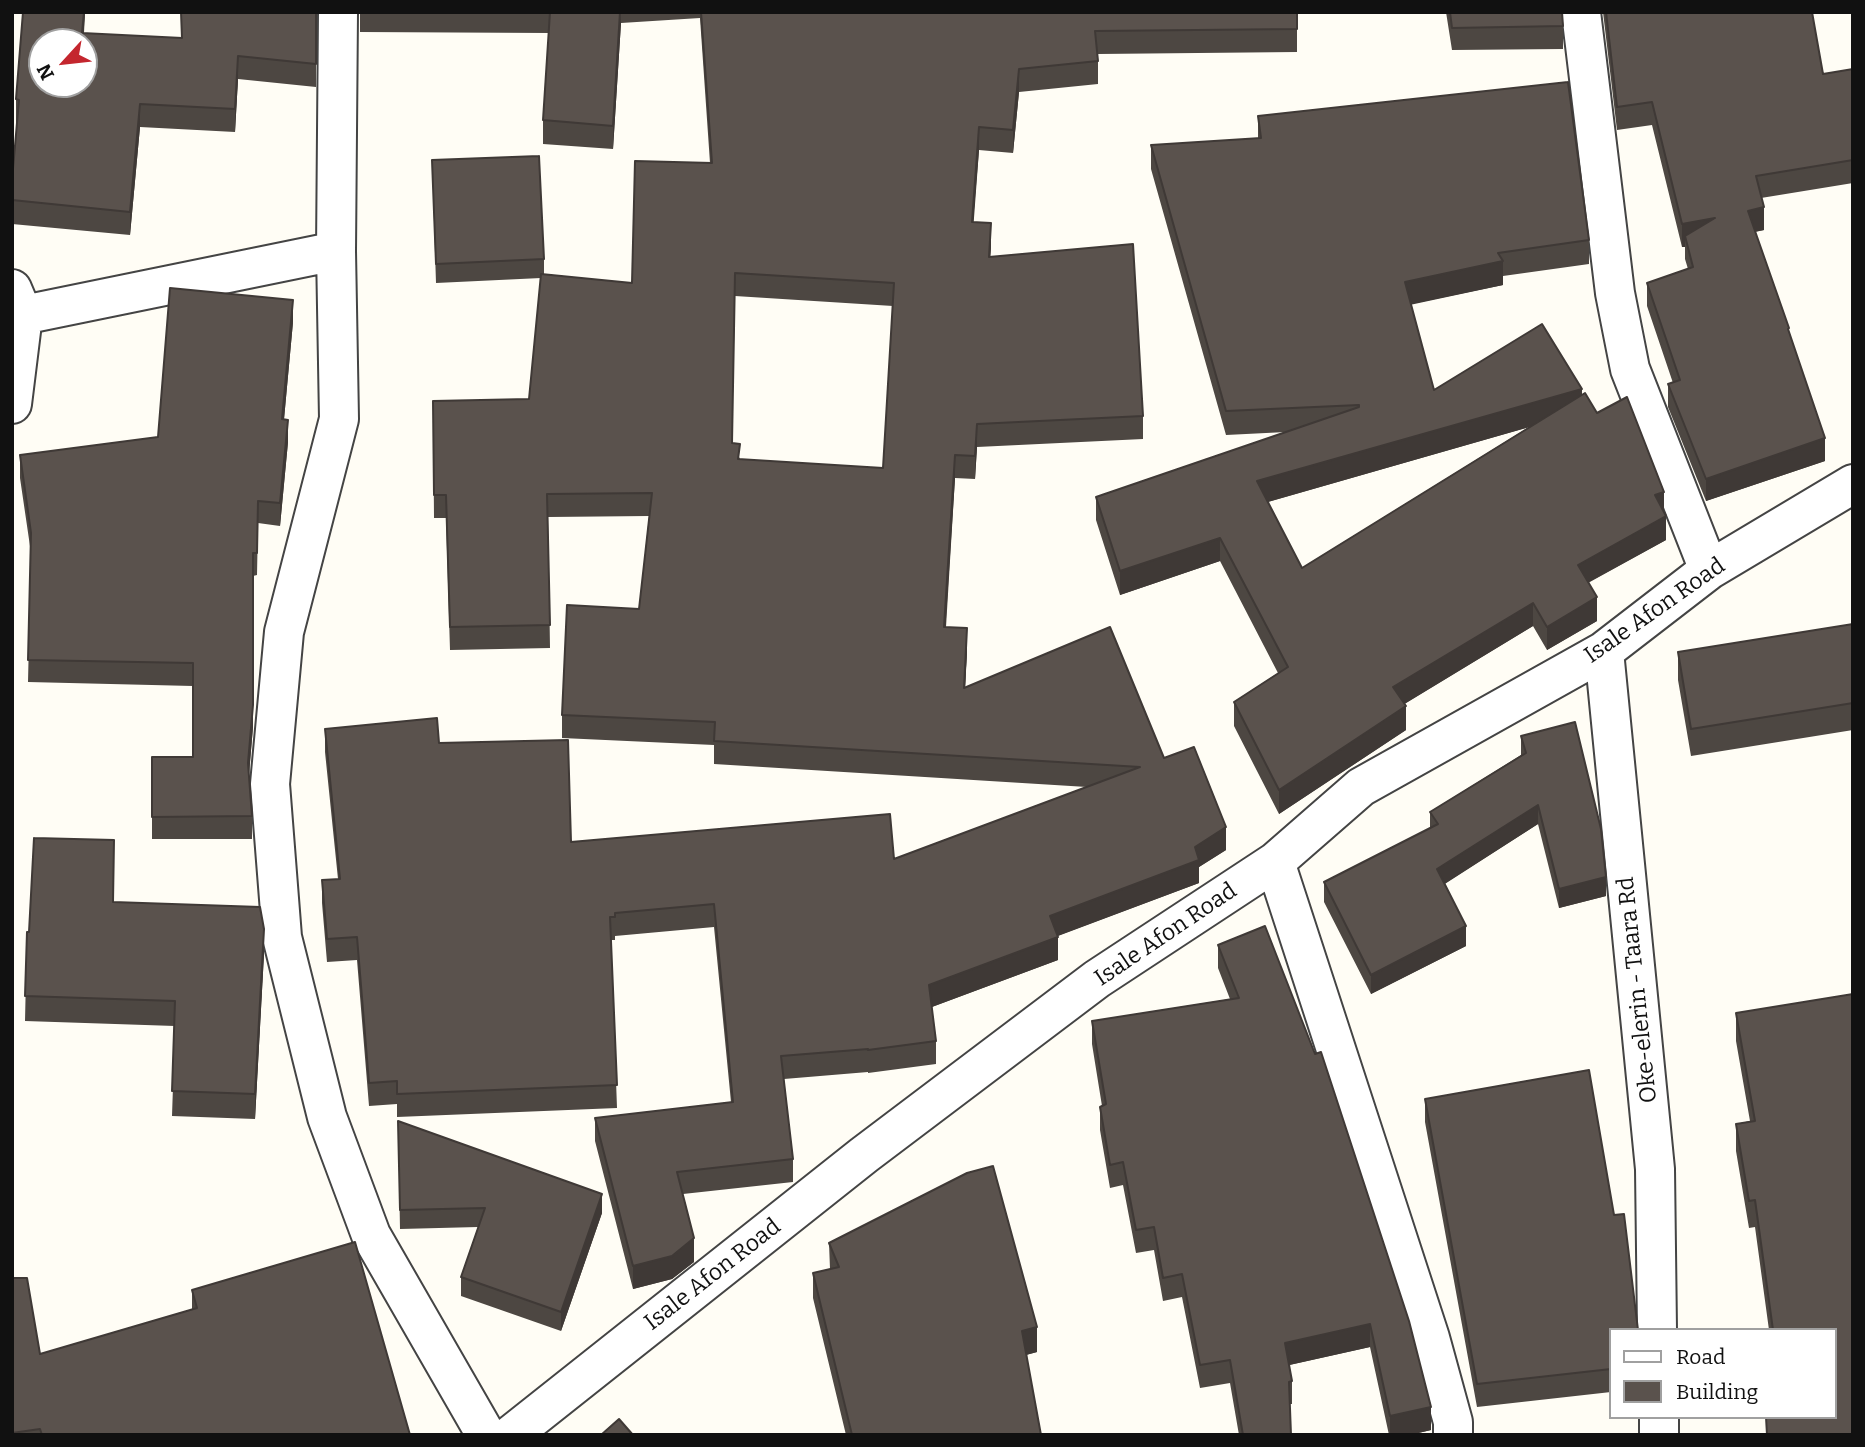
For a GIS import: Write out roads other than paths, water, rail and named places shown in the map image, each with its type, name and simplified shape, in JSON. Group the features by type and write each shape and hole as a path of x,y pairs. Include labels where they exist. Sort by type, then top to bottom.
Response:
{"street":[{"path":"338,12 336,251 339,419 284,632 270,785 282,937 327,1118 371,1236 486,1435"},
{"path":"1581,12 1615,293 1630,369 1709,570"},
{"path":"12,404 18,302 336,251"},
{"name":"Isale Afon Road","path":"511,1435 864,1155 1097,979 1275,862 1361,787 1604,651 1709,570 1853,484"},
{"name":"Oke-elerin - Taara Rd","path":"1604,651 1655,1169 1657,1328"},
{"path":"1275,862 1430,1338 1453,1423 1453,1435"}]}
